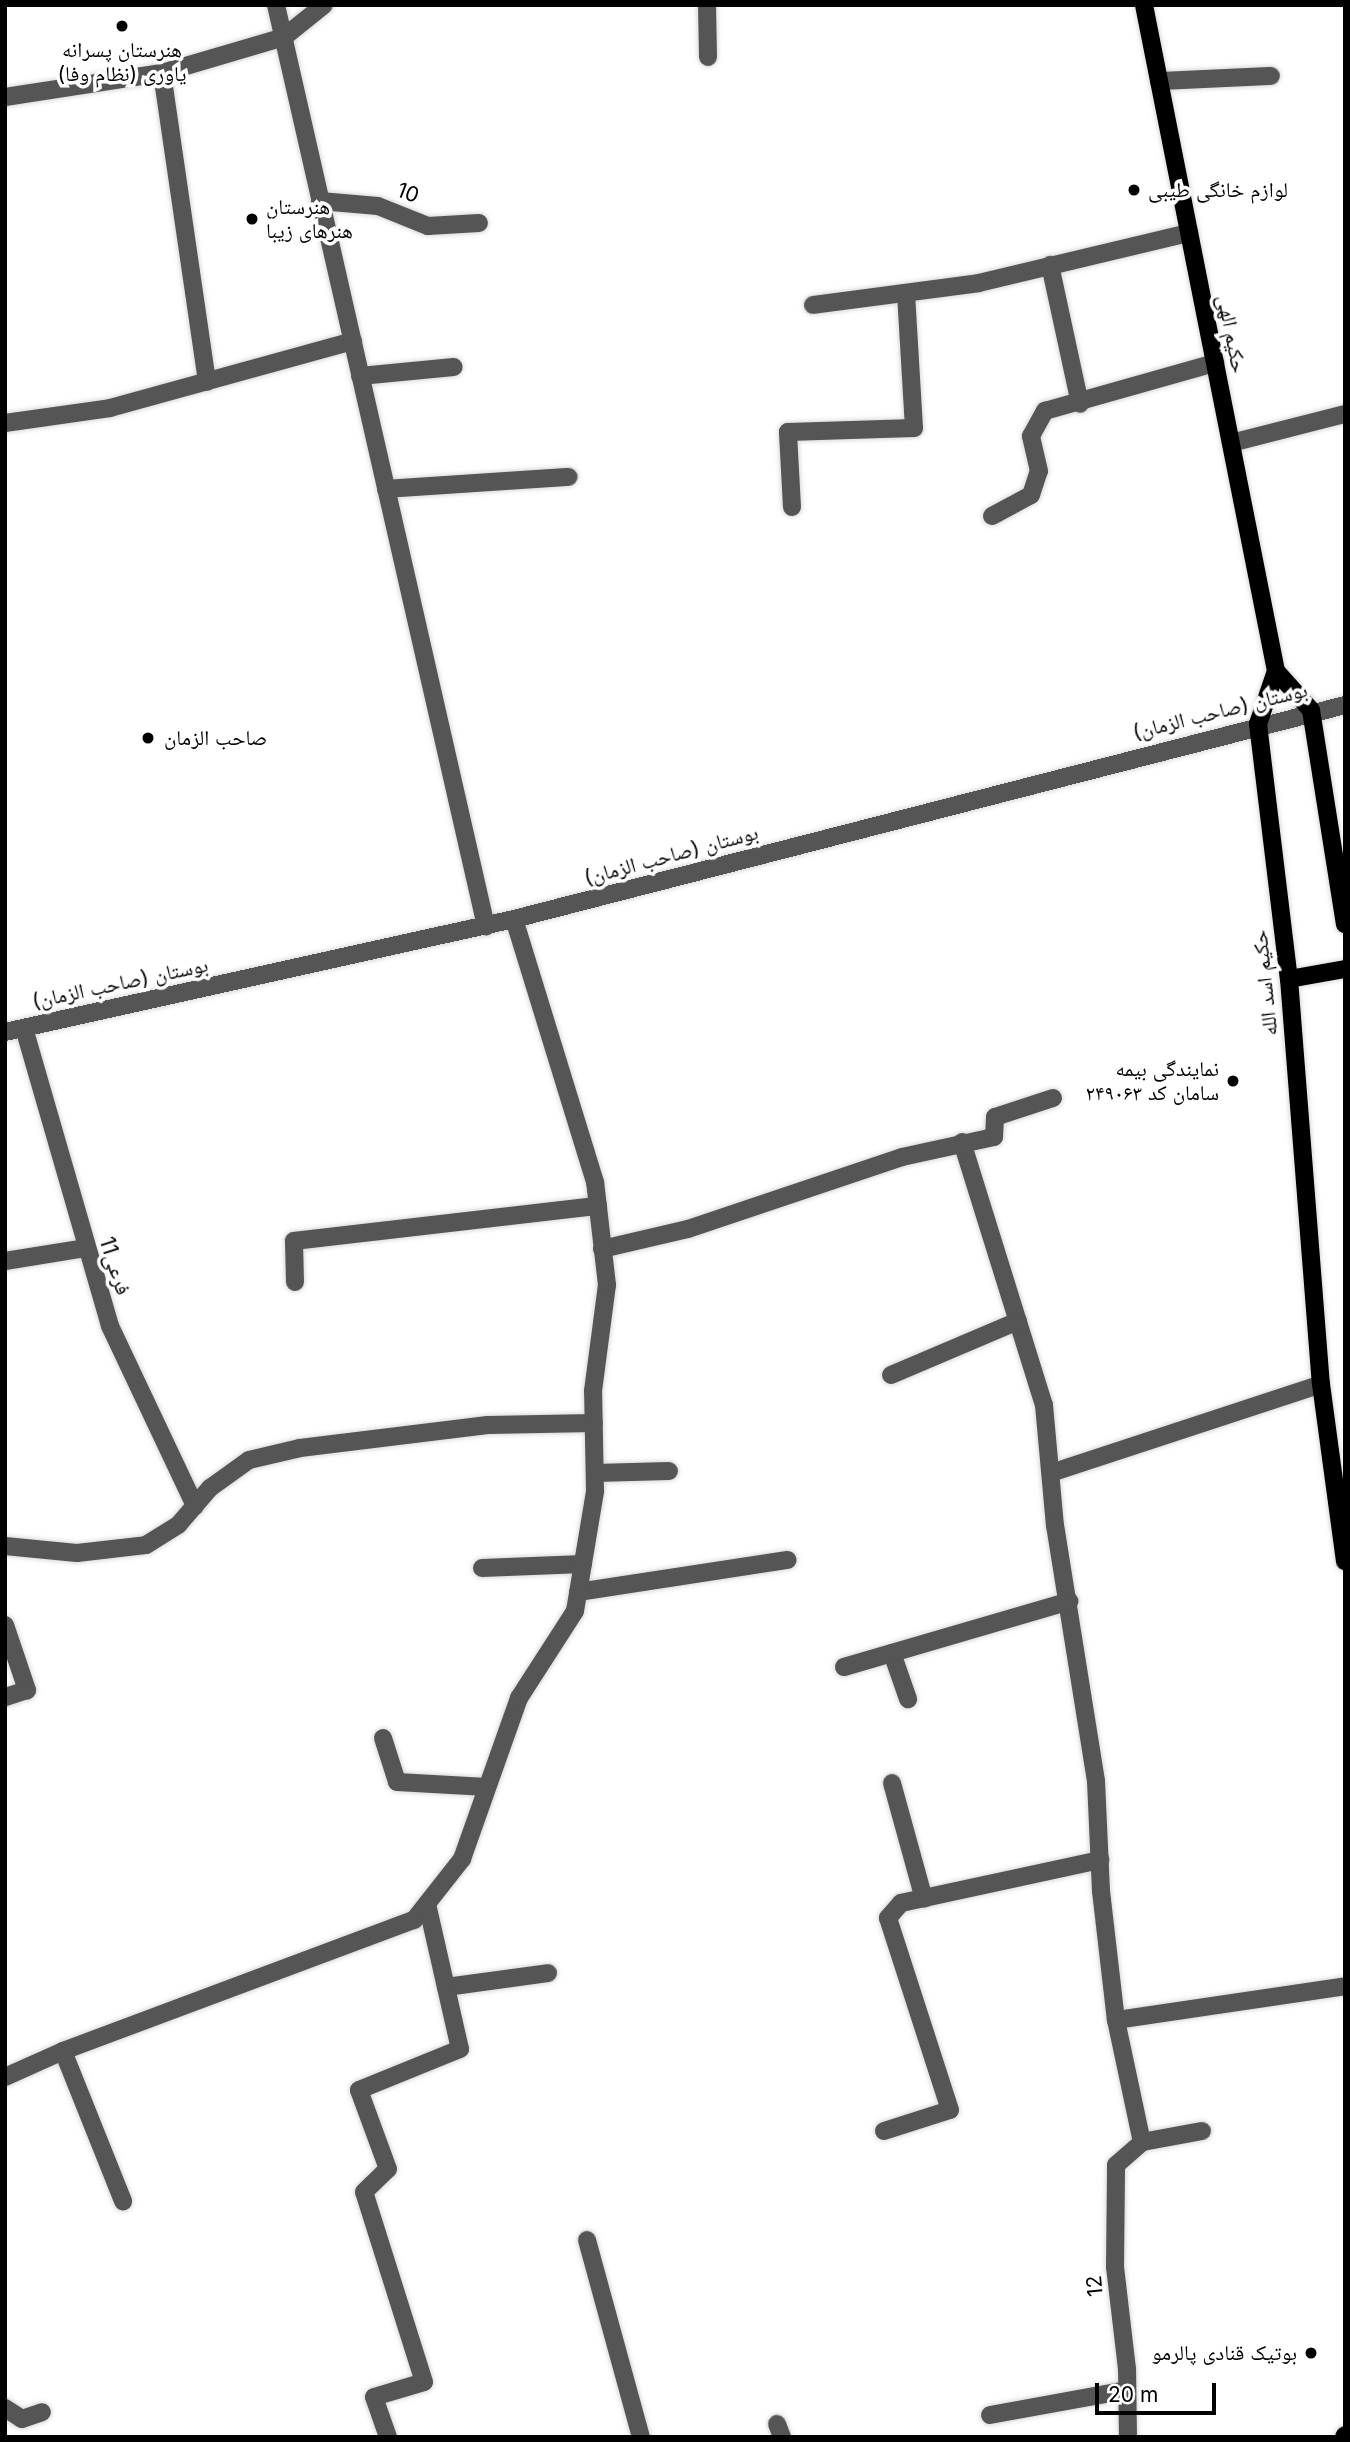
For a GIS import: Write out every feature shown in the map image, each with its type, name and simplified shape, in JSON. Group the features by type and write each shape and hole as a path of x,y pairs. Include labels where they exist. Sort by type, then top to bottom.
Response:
{"main road":[{"name":"حکیم الهی","path":"1144,5 1276,671"},
{"path":"1276,671 1311,710 1345,923"},
{"name":"حکیم اسد الله","path":"1276,671 1258,724 1289,979 1321,1384 1345,1561"},
{"path":"1289,979 1345,969"}],"street":[{"path":"276,5 486,926"},
{"path":"5,97 162,73 285,37 324,5"},
{"path":"707,5 708,57"},
{"path":"162,73 207,382"},
{"path":"1159,81 1271,76"},
{"name":"10","path":"320,201 378,206 428,226 478,223"},
{"path":"813,305 979,283 1189,233"},
{"path":"1050,265 1080,404"},
{"path":"792,507 788,432 914,428 906,293"},
{"path":"5,423 110,408 353,341"},
{"path":"992,516 1031,495 1039,471 1031,436 1045,411 1080,404 1215,363"},
{"path":"360,376 454,367"},
{"path":"1231,443 1345,414"},
{"path":"386,489 569,477"},
{"name":"بوستان (صاحب الزمان)","path":"5,1032 486,926 1311,710 1345,705"},
{"path":"5,2077 63,2051 414,1920 462,1859 519,1698 575,1611 595,1473 593,1391 607,1285 595,1182 514,919"},
{"name":"فرعی11","path":"24,1028 85,1248 110,1326 195,1506"},
{"path":"602,1249 688,1229 902,1157 994,1137 995,1117 1053,1098"},
{"path":"962,1142 1044,1405 1055,1525 1070,1601 1096,1781 1100,1860 1116,2020 1142,2142 1202,2131"},
{"path":"295,1282 294,1241 598,1206"},
{"path":"5,1261 85,1248"},
{"path":"891,1375 1018,1321"},
{"path":"1051,1473 1321,1384"},
{"path":"6,1544 77,1553 146,1545 179,1524 210,1488 249,1460 300,1448 488,1425 594,1423"},
{"path":"595,1473 669,1471"},
{"path":"578,1592 788,1560"},
{"path":"482,1568 583,1564"},
{"path":"844,1667 1070,1601"},
{"path":"5,1625 27,1690 5,1698"},
{"path":"892,1653 908,1699"},
{"path":"383,1738 397,1783 487,1787"},
{"path":"892,1783 925,1899"},
{"path":"884,2131 950,2110 888,1918 901,1903 1100,1860"},
{"path":"388,2437 374,2397 424,2382 364,2192 387,2169 359,2090 460,2049 427,1904"},
{"path":"446,1987 548,1973"},
{"path":"1116,2020 1345,1986"},
{"path":"63,2051 123,2201"},
{"name":"12","path":"1128,2437 1127,2390 1115,2267 1116,2165 1142,2142"},
{"path":"587,2240 641,2437"},
{"path":"990,2415 1127,2390"},
{"path":"5,2408 22,2419 42,2413"}],"place":[{"name":"هنرستان پسرانه یاوری (نظام وفا)","path":"122,26"},
{"name":"لوازم خانگی طیبی","path":"1134,190"},
{"name":"هنرستان هنرهای زیبا","path":"252,219"},
{"name":"صاحب الزمان","path":"148,738"},
{"name":"نمایندگی بیمه سامان کد ۲۴۹۰۶۳","path":"1233,1081"},
{"name":"بوتیک قنادی پالرمو","path":"1311,2353"}]}
